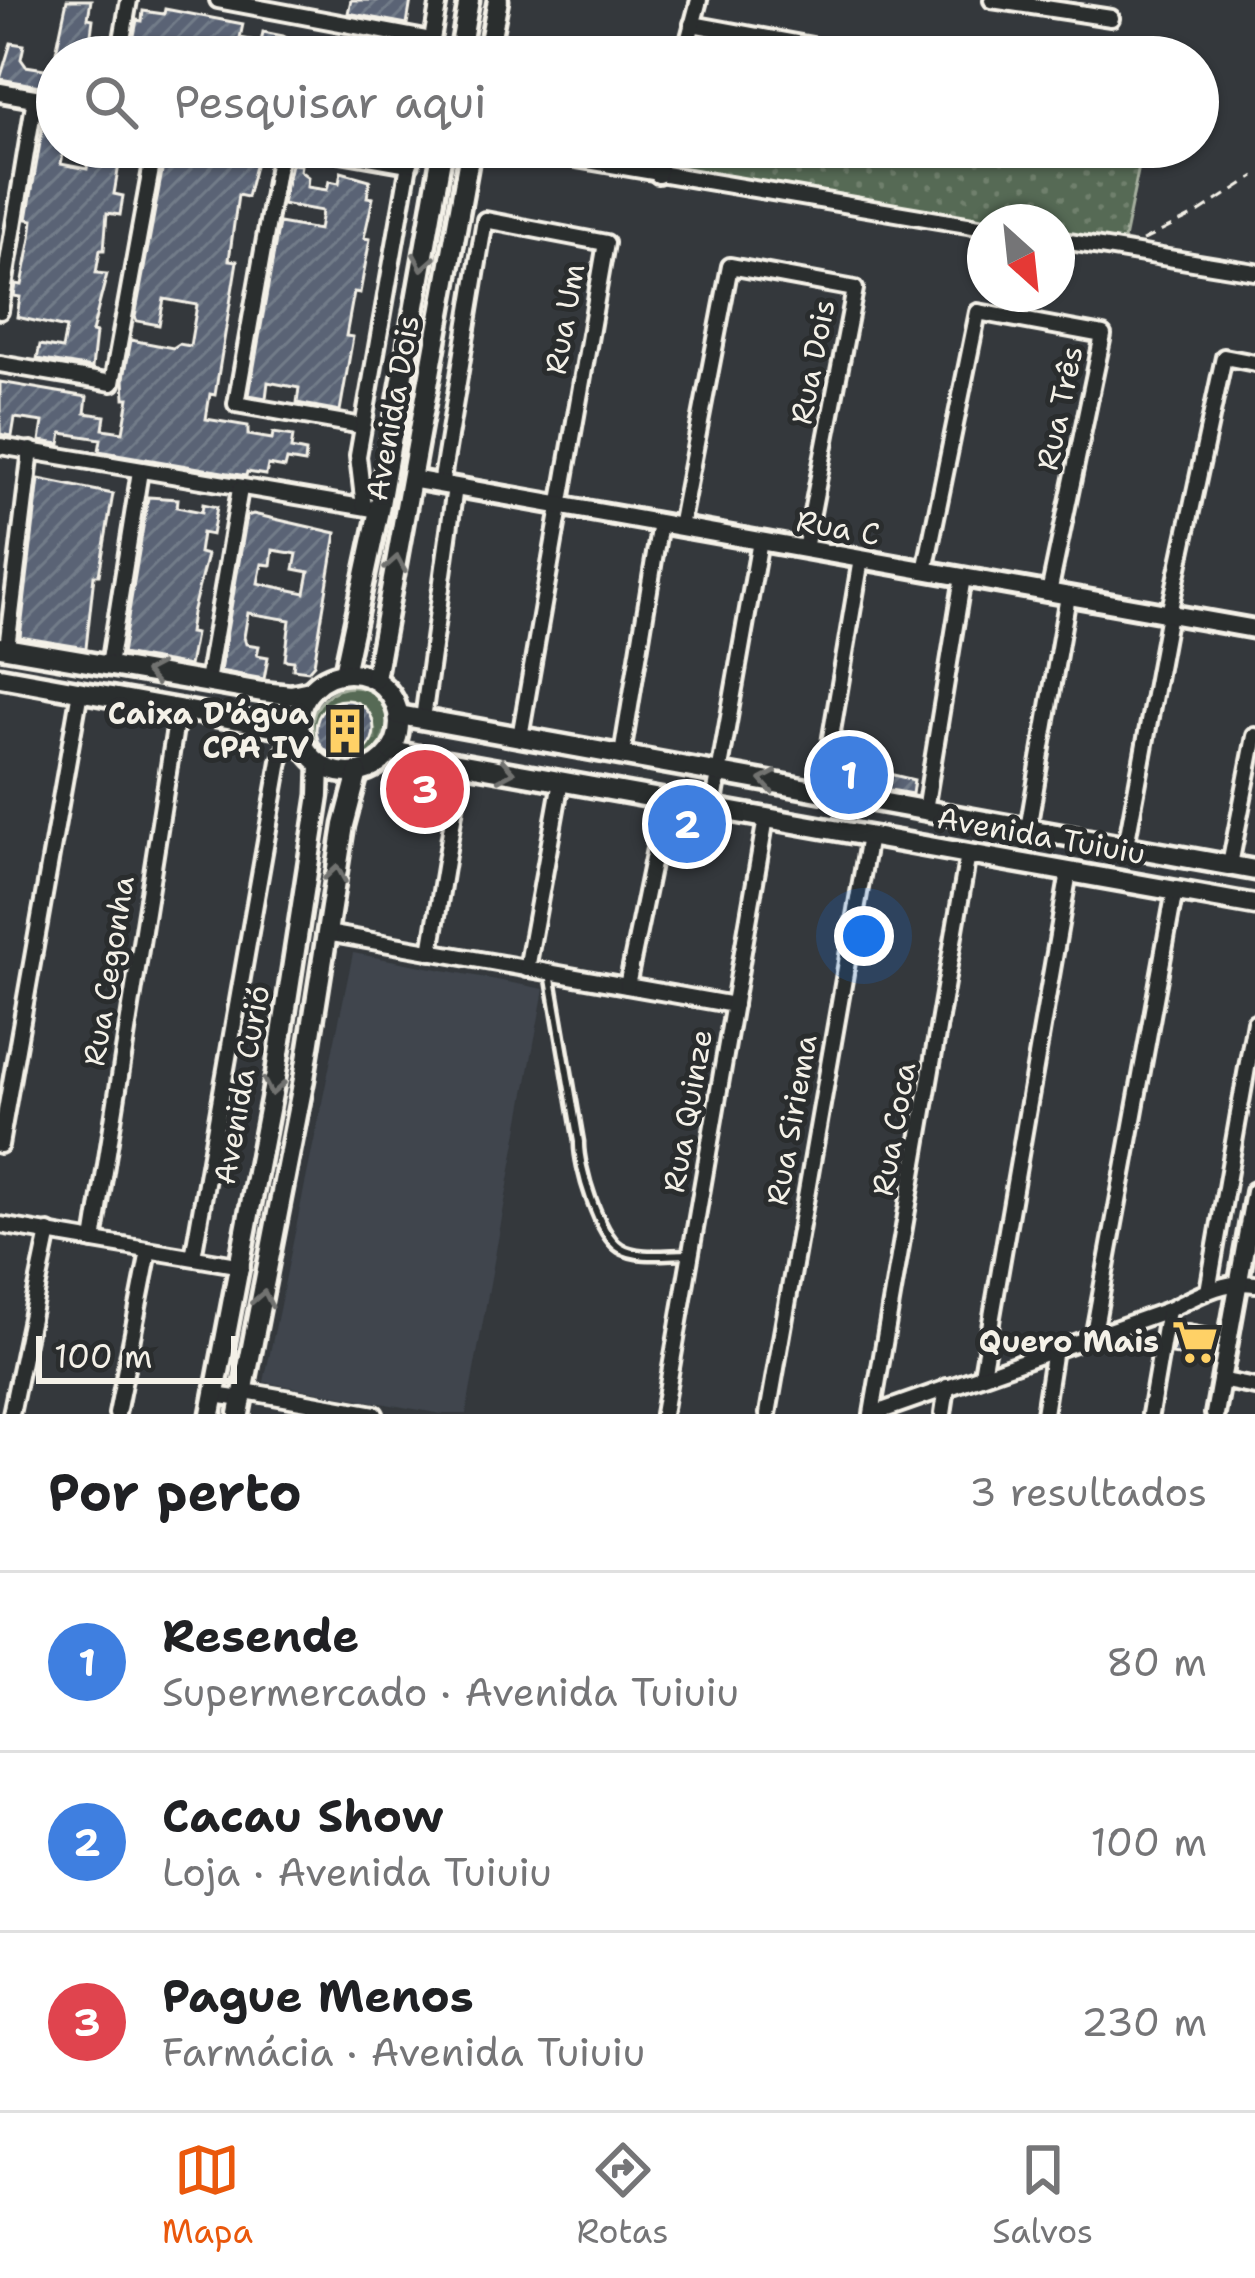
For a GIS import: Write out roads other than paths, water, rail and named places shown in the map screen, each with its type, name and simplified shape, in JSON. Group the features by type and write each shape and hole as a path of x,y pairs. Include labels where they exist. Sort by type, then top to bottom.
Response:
{"main road":[{"path":"463,36 469,0"},
{"path":"491,36 498,0"},
{"name":"Avenida Dois","path":"344,673 439,168"},
{"name":"Avenida Dois","path":"375,679 467,168"},
{"path":"3,648 291,695 310,692 331,676 344,673 375,679 394,701 399,715 391,751 358,772 320,764 301,734 299,717 310,692"},
{"path":"0,677 301,734"},
{"name":"Avenida Tuiuiu","path":"399,715 1255,869"},
{"name":"Avenida Tuiuiu","path":"391,751 1255,905"},
{"name":"Avenida Curió","path":"213,1405 242,1266 312,842 320,764"},
{"name":"Avenida Curió","path":"239,1414 344,825 358,772"}],"street":[{"path":"123,36 129,0"},
{"path":"218,0 410,36"},
{"path":"432,36 439,0"},
{"path":"689,36 698,0"},
{"path":"992,0 1111,18"},
{"path":"692,24 757,36"},
{"path":"0,92 35,98 0,311"},
{"path":"0,364 112,383 151,168"},
{"path":"277,168 236,404 362,426"},
{"path":"0,446 372,508 358,456 409,168"},
{"path":"616,168 967,226"},
{"path":"658,176 660,168"},
{"name":"Rua Um","path":"448,486 485,220 606,243 561,506"},
{"path":"1075,243 1255,272"},
{"name":"Rua Dois","path":"680,527 730,266 855,289 805,549"},
{"name":"Rua Três","path":"925,571 978,312 999,315 1102,335 1059,594"},
{"path":"1126,846 1223,357 1255,363"},
{"path":"3,648 31,450"},
{"path":"109,666 140,471"},
{"name":"Rua C","path":"411,479 1255,629"},
{"path":"423,719 448,486"},
{"path":"207,682 240,489"},
{"path":"520,737 561,506"},
{"path":"622,755 660,524"},
{"path":"713,808 760,541"},
{"path":"822,791 861,560"},
{"path":"925,810 963,578"},
{"path":"1028,829 1059,594"},
{"path":"0,1144 80,692"},
{"name":"Rua Cegonha","path":"94,1241 178,710"},
{"path":"193,1257 280,761 286,747 301,734"},
{"path":"1230,865 1255,736"},
{"path":"431,952 462,764"},
{"path":"527,969 561,781"},
{"path":"626,986 665,800"},
{"name":"Rua Quinze","path":"663,1414 766,818"},
{"name":"Rua Siriema","path":"768,1414 868,836"},
{"name":"Rua Coca","path":"873,1414 968,854"},
{"path":"982,1374 1069,872"},
{"path":"1094,1333 1175,890"},
{"path":"327,933 734,1005"},
{"path":"1208,1291 1255,1022"},
{"path":"1215,1414 1247,1282 1255,1192"},
{"path":"0,1225 242,1266"},
{"path":"11,1414 49,1232"},
{"path":"117,1414 149,1251"},
{"path":"873,1414 1168,1310 1208,1291 1247,1282"},
{"path":"1150,1414 1168,1310"},
{"path":"1044,1414 1054,1348"},
{"path":"219,1375 239,1382 245,1391 374,1414"},
{"path":"1220,1380 1255,1387"},
{"path":"943,1414 946,1387"},
{"path":"213,1405 245,1391"}],"lane":[{"path":"550,973 579,1142 578,1162 607,1233 618,1248 634,1253 691,1254"}],"place":[{"name":"Caixa D'água CPA IV","path":"345,731"},
{"name":"Resende","path":"849,775"},
{"name":"Pague Menos","path":"425,789"},
{"name":"Cacau Show","path":"687,824"},
{"name":"Quero Mais","path":"1195,1342"}]}
